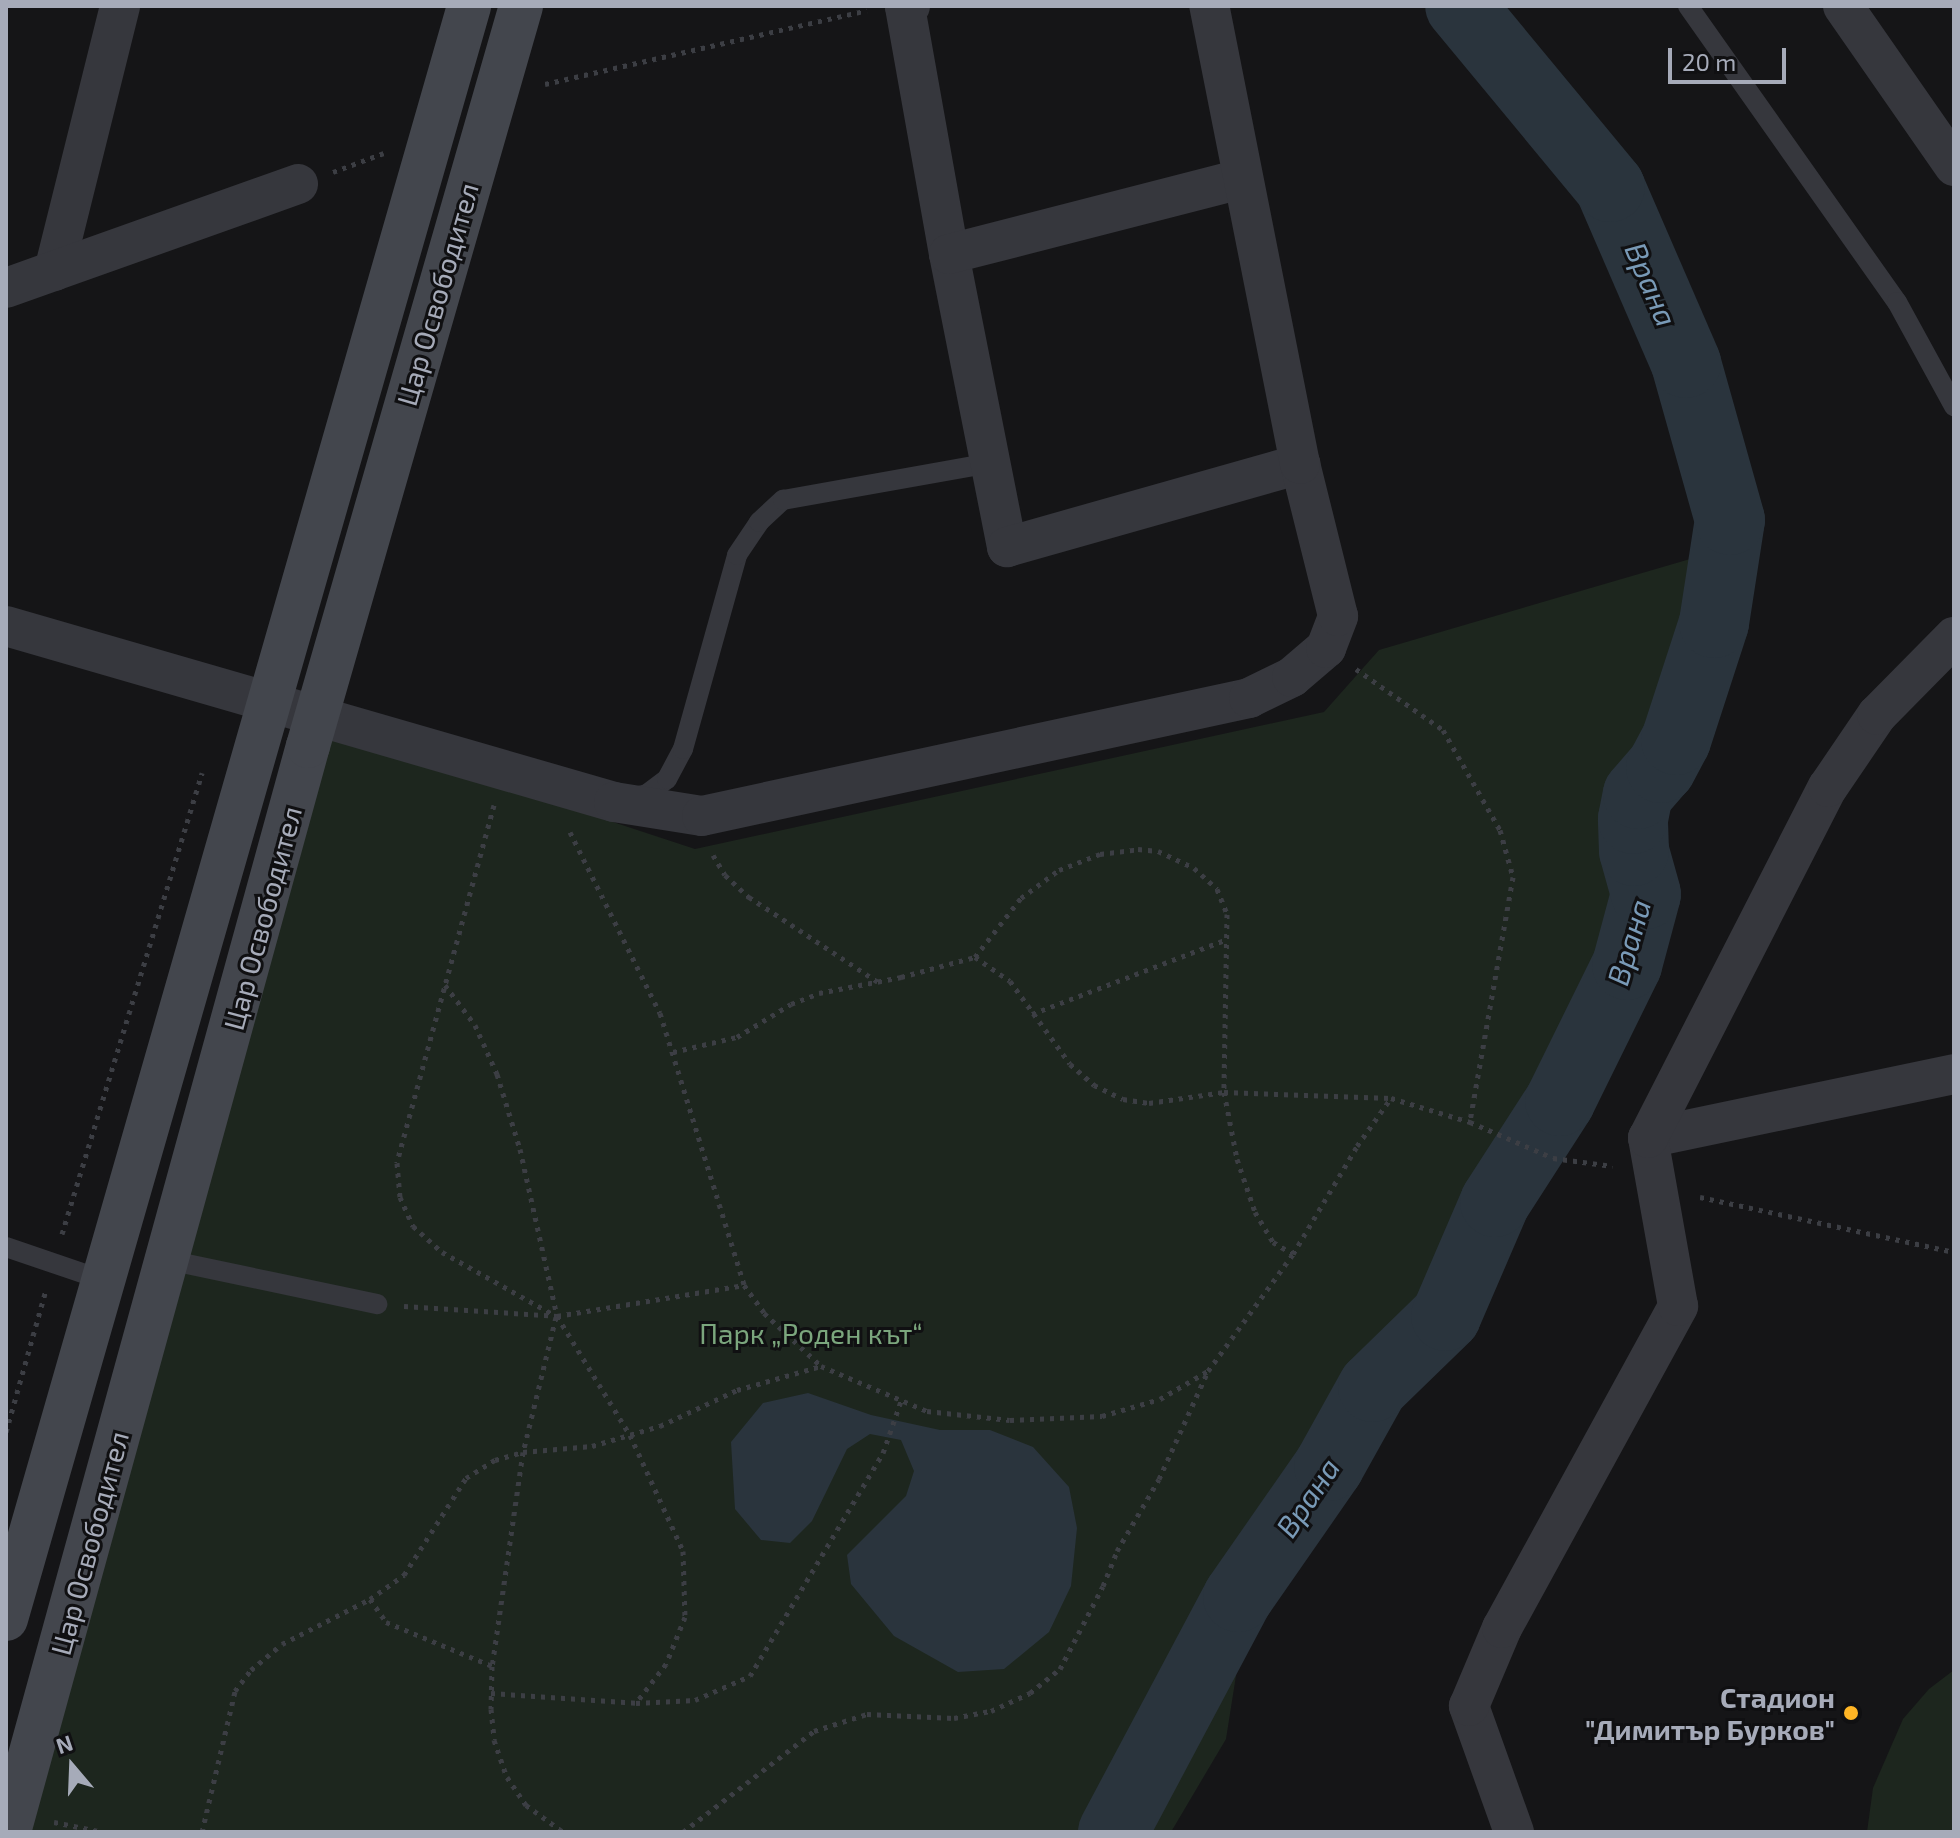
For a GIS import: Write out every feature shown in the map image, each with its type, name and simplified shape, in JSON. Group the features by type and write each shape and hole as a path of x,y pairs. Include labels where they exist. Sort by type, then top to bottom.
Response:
{"street":[{"path":"54,271 120,6"},
{"name":"Цар Освободител","path":"6,1619 469,6"},
{"name":"Цар Освободител","path":"11,1806 521,6"},
{"path":"6,626 614,802 702,816 1249,698 1292,677 1326,648 1338,616 1300,464 1209,6"},
{"path":"1843,6 1954,166"},
{"path":"907,7 949,254 1007,547 1300,464"},
{"path":"949,254 1241,179"},
{"path":"6,288 298,184"},
{"path":"1514,1832 1469,1706 1502,1628 1678,1306 1648,1138 1828,787 1877,715 1954,637"},
{"path":"1648,1138 1954,1074"}],"lane":[{"path":"1688,6 1897,302 1954,406"},
{"path":"614,802 647,794 667,779 683,749 737,555 759,522 783,500 990,463"},
{"path":"6,1247 103,1280"},
{"path":"168,1260 377,1304"}],"path":[{"path":"548,73 544,86 883,7 907,7"},
{"path":"298,184 430,136"},
{"path":"1326,648 1443,730 1500,830 1513,877 1470,1122"},
{"path":"6,1432 53,1263 204,765"},
{"path":"504,770 397,1163 400,1197 413,1226 442,1252 557,1316"},
{"path":"549,783 581,858 660,1013 744,1285 764,1313 821,1366 927,1411 1010,1420 1102,1416 1160,1399 1208,1371"},
{"path":"702,816 708,846 725,875 749,897 878,982"},
{"path":"673,1052 737,1037 791,1004 819,993 849,984 878,982 975,957 1021,898 1059,870 1100,854 1138,849 1158,851 1194,868 1217,889 1227,914 1224,1092 1237,1159 1255,1212 1273,1242 1293,1254"},
{"path":"1032,1014 1227,939"},
{"path":"975,957 1010,981 1070,1064 1094,1085 1123,1099 1149,1103 1224,1092 1391,1098 1470,1122 1553,1158 1609,1165 1657,1188 1954,1252"},
{"path":"445,985 475,1025 497,1074 520,1149 557,1316 630,1435 683,1551 685,1617 666,1664 636,1703"},
{"path":"683,1832 814,1731 867,1714 954,1718 991,1711 1030,1693 1060,1669 1103,1586 1117,1551 1159,1479 1208,1371 1293,1254 1357,1146 1391,1098"},
{"path":"377,1304 557,1316 744,1285"},
{"path":"557,1316 523,1452 492,1666 491,1693 494,1740 507,1777 526,1805 563,1832"},
{"path":"202,1832 235,1691 251,1670 282,1644 370,1599 404,1575 466,1478 495,1460 523,1452 592,1446 660,1426 737,1390 821,1366"},
{"path":"491,1693 636,1703 695,1700 750,1676 887,1442 901,1401"},
{"path":"370,1599 386,1622 492,1666"}],"green space":[{"name":"Парк „Роден кът“","path":"1721,550 1707,624 1606,987 1545,1134 1429,1312 1352,1403 1304,1450 1278,1511 1241,1644 1226,1739 1171,1832 28,1832 330,729 695,849 1324,712 1379,650"},
{"path":"1954,1670 1954,1832 1867,1832 1873,1788 1903,1719 1929,1689"}],"shaded area":[{"path":"808,1393 871,1415 940,1430 990,1430 1033,1447 1069,1487 1077,1528 1071,1586 1049,1632 1004,1669 958,1672 894,1636 851,1584 847,1555 906,1496 914,1471 901,1440 870,1434 847,1449 812,1521 790,1543 761,1540 735,1509 731,1442 763,1403"}],"waterway":[{"name":"Врана","path":"1113,1832 1238,1597 1329,1466 1373,1387 1446,1316 1495,1202 1560,1101 1627,965 1646,894 1634,851 1633,819 1638,794 1661,768 1676,740 1714,623 1730,520 1686,363 1610,187 1460,6"}],"place":[{"name":"Стадион \"Димитър Бурков\"","path":"1851,1713"}]}
